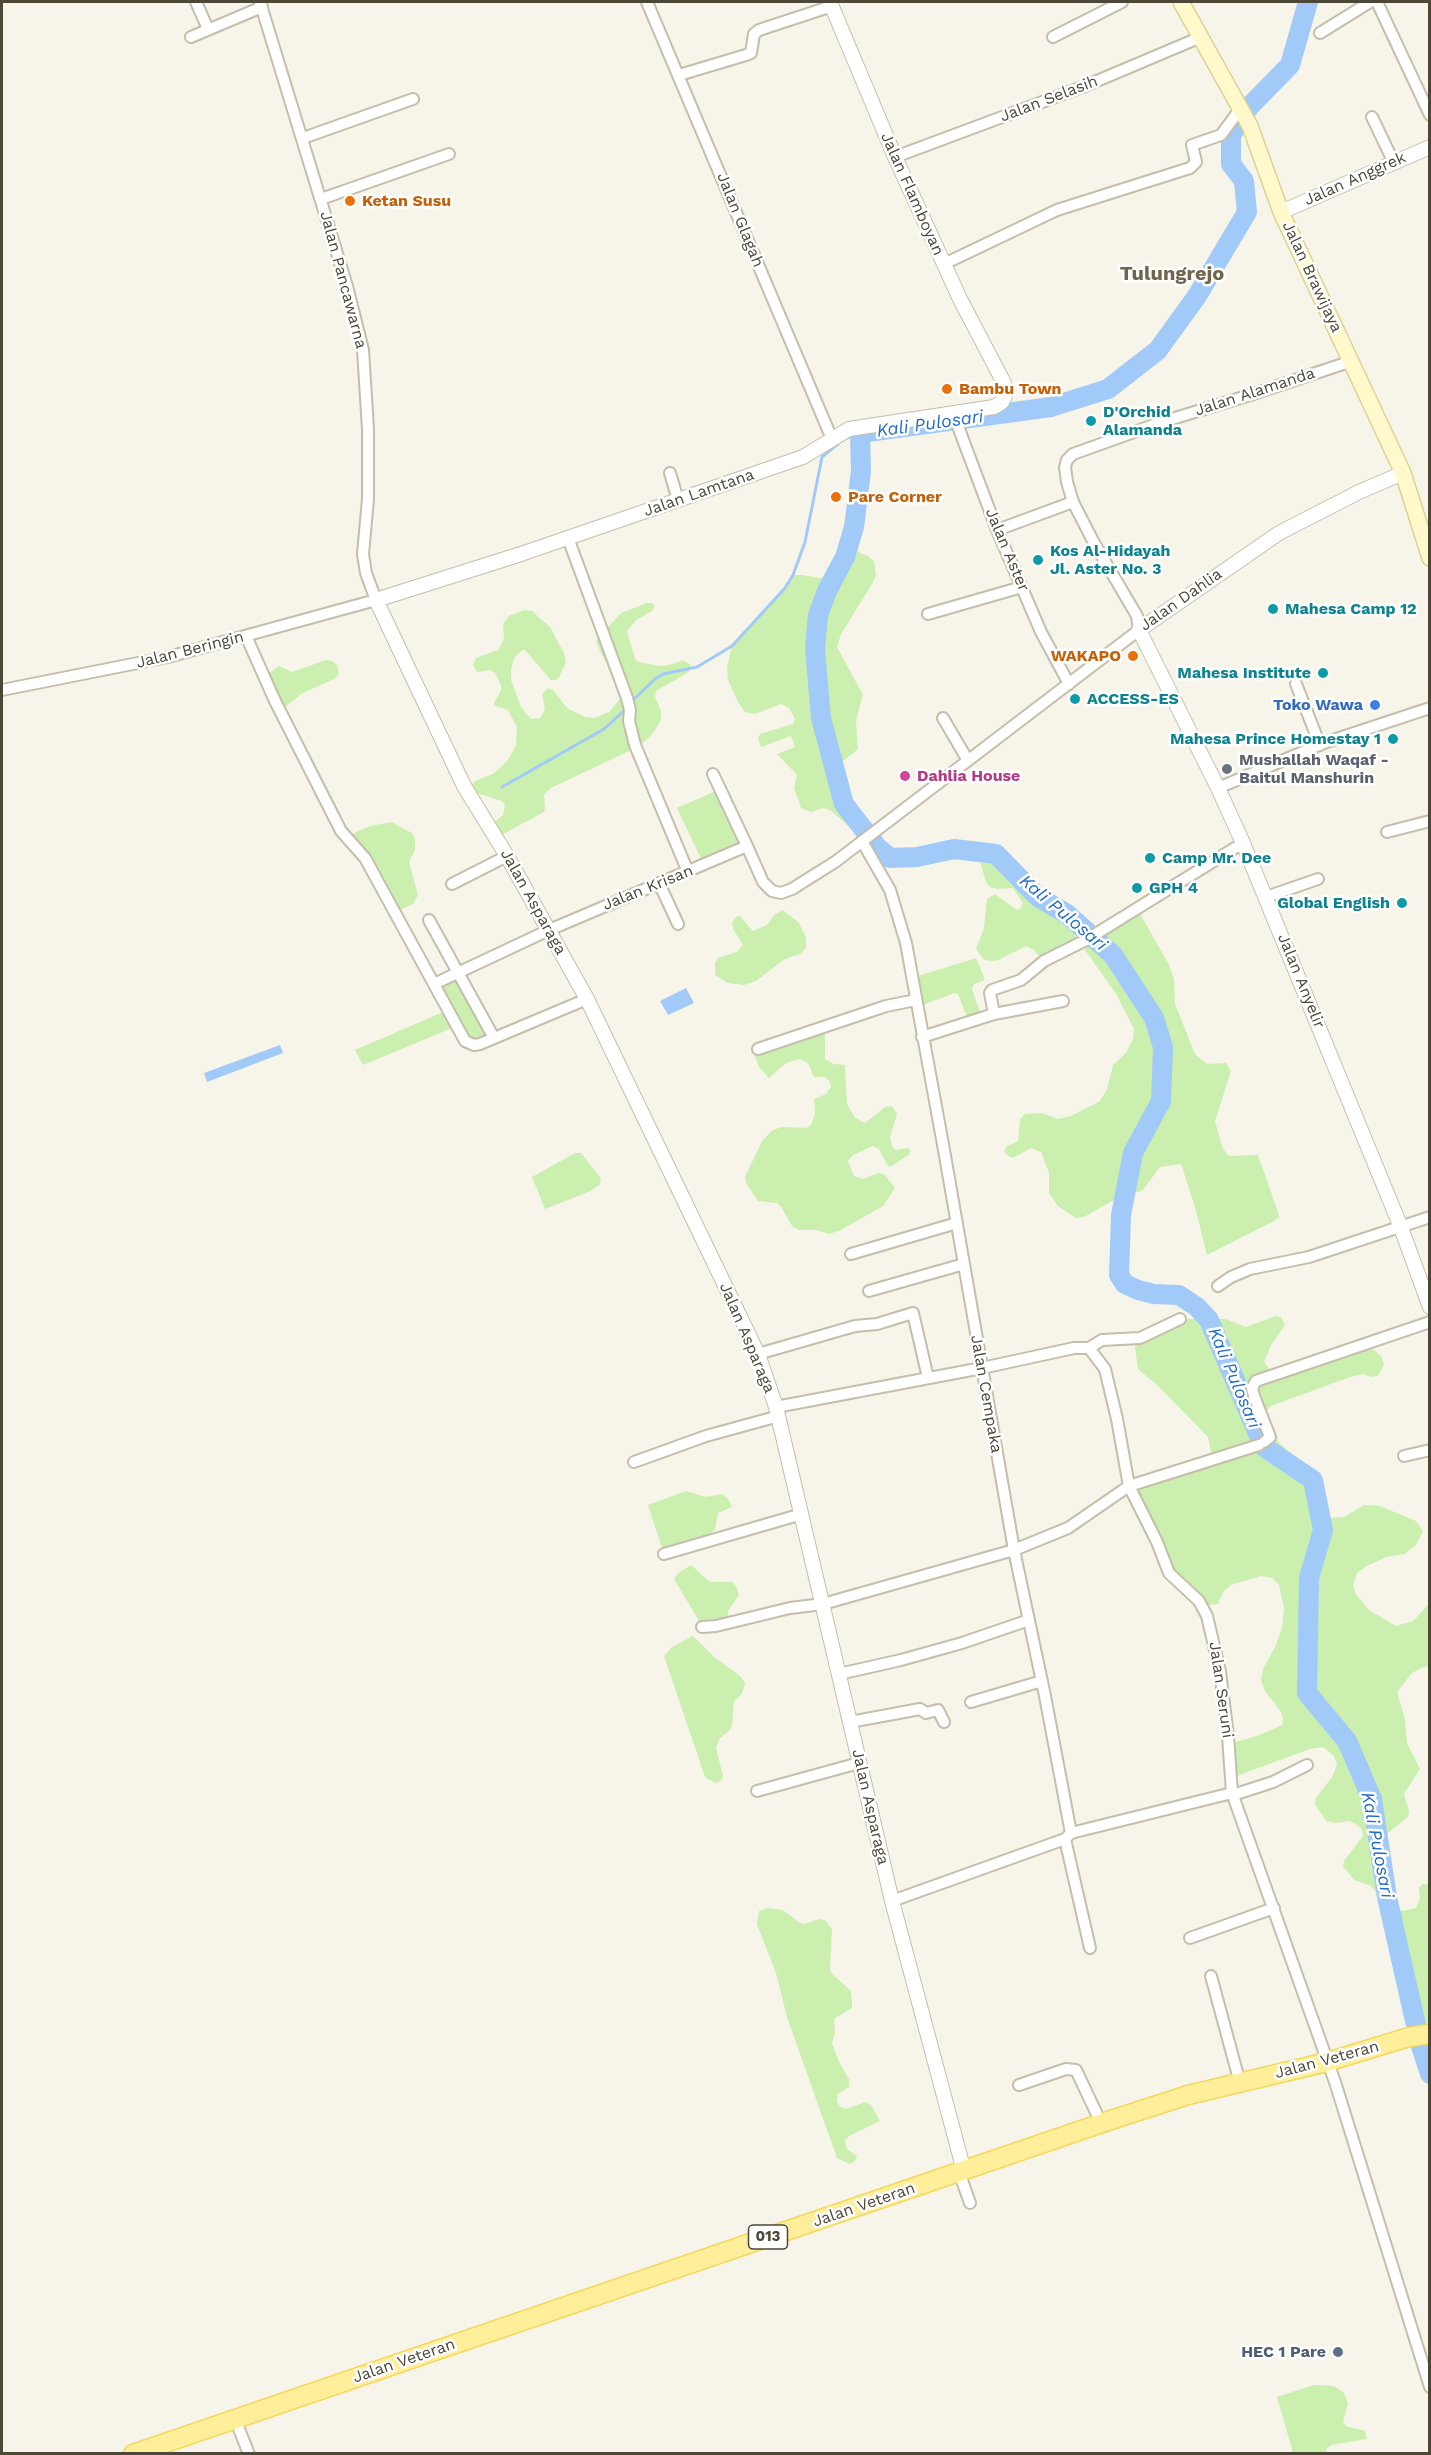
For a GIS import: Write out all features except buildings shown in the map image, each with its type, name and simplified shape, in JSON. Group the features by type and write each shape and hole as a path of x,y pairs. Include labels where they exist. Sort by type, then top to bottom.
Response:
{"main road":[{"name":"Jalan Brawijaya","path":"1181,2 1250,126 1281,212 1403,473 1430,558"},
{"name":"Jalan Veteran","path":"143,2452 1101,2123 1188,2095 1327,2062 1421,2035"}],"street":[{"path":"196,2 208,29"},
{"name":"Jalan Glagah","path":"647,2 832,439"},
{"path":"1053,37 1122,2"},
{"path":"1320,33 1370,2"},
{"path":"1377,2 1430,115"},
{"path":"191,37 261,4"},
{"name":"Jalan Pancawarna","path":"261,4 358,323 366,369 368,499 363,554 366,573 376,600"},
{"path":"679,75 751,53 754,34 759,30 831,4"},
{"name":"Jalan Flamboyan","path":"831,4 895,157 944,264 1004,383"},
{"name":"Jalan Selasih","path":"895,157 1085,86 1201,38"},
{"path":"303,138 413,99"},
{"path":"944,264 1057,210 1190,168 1196,162 1192,145 1221,135 1242,109"},
{"path":"1372,117 1394,163"},
{"name":"Jalan Anggrek","path":"1281,212 1430,147"},
{"path":"321,199 449,154"},
{"name":"Jalan Alamanda","path":"1138,630 1137,616 1093,541 1073,501 1066,482 1067,460 1073,454 1162,422 1352,361"},
{"name":"Jalan Lamtana","path":"376,600 568,538 803,457 849,429 994,407 1002,402 1006,394 1004,383"},
{"name":"Jalan Aster","path":"953,414 997,530 1041,632 1069,684"},
{"path":"670,473 678,500"},
{"name":"Jalan Dahlia","path":"869,838 968,759 1138,630 1279,533 1359,492 1403,473"},
{"path":"997,530 1073,501"},
{"path":"568,538 627,698 630,710 628,721 634,745 688,872"},
{"path":"928,614 1022,587"},
{"name":"Jalan Beringin","path":"2,690 168,657 376,600"},
{"name":"Jalan Asparaga","path":"376,600 464,786 507,856 587,999 758,1354 778,1411 892,1901 962,2172"},
{"name":"Jalan Anyelir","path":"1138,630 1218,788 1243,843 1400,1225 1430,1307"},
{"path":"246,636 275,701 341,831 365,858 466,1041 474,1045 587,999"},
{"path":"1296,684 1320,745"},
{"path":"1218,788 1320,745 1430,708"},
{"path":"943,718 968,759"},
{"path":"713,774 763,882 772,891 781,893 792,889 869,838"},
{"path":"1387,832 1430,821"},
{"name":"Jalan Cempaka","path":"869,838 897,909 916,1000 1014,1550 1042,1681 1068,1836 1090,1948"},
{"path":"994,1014 990,993 992,990 1030,975 1044,961 1086,940 1243,843"},
{"name":"Jalan Krisan","path":"434,984 549,930 747,846"},
{"path":"452,884 507,856"},
{"path":"1266,897 1318,879"},
{"path":"659,883 678,924"},
{"path":"429,920 494,1038"},
{"path":"758,1049 886,1006 916,1000"},
{"path":"922,1037 994,1014 1063,1001"},
{"path":"1218,1286 1231,1277 1250,1269 1309,1257 1400,1225 1430,1217"},
{"path":"851,1254 957,1223"},
{"path":"869,1291 964,1264"},
{"path":"758,1354 855,1326 877,1324 913,1313 928,1378"},
{"path":"634,1462 778,1411 1074,1347 1089,1348 1102,1340 1140,1338 1180,1319"},
{"path":"702,1628 790,1608 823,1604 1014,1550 1068,1528 1128,1486 1262,1444 1270,1437 1252,1388 1256,1381 1430,1322"},
{"name":"Jalan Seruni","path":"1089,1348 1105,1369 1117,1419 1128,1486 1157,1542 1169,1573 1199,1601 1207,1616 1221,1682 1233,1794 1335,2082 1430,2387"},
{"path":"1404,1456 1430,1450"},
{"path":"664,1554 802,1514"},
{"path":"838,1674 962,1643 1029,1620"},
{"path":"971,1702 1042,1681"},
{"path":"850,1722 920,1709 926,1713 938,1710 944,1722"},
{"path":"757,1791 859,1763"},
{"path":"892,1901 1068,1836 1233,1794 1272,1782 1307,1765"},
{"path":"1190,1938 1274,1908"},
{"path":"1210,1976 1240,2083"},
{"path":"1019,2085 1066,2069 1076,2070 1101,2123"},
{"path":"962,2172 970,2203"},
{"path":"235,2419 249,2454"}],"green space":[{"path":"848,548 874,561 876,575 841,634 837,647 863,695 856,720 858,749 842,762 840,767 842,778 858,816 856,826 851,828 830,810 823,808 811,812 801,808 794,788 797,775 777,754 795,747 791,736 761,747 758,738 760,734 793,724 795,719 789,708 781,704 755,714 745,712 728,680 727,667 732,646 785,588 793,575 833,580"},
{"path":"647,603 655,606 652,611 636,620 627,631 635,659 638,662 660,666 683,660 691,665 689,672 656,691 655,697 661,711 661,720 654,732 640,746 551,788 544,795 544,812 496,838 493,823 503,815 505,805 502,801 473,792 471,785 493,774 508,760 516,745 517,727 508,710 495,706 501,685 495,673 490,670 477,672 473,665 476,658 498,650 504,639 503,624 509,616 524,610 532,611 550,627 564,653 566,662 559,677 551,680 525,650 514,658 511,680 521,707 531,719 540,718 545,710 542,694 548,688 553,690 567,708 585,717 594,718 609,712 620,699 596,642 597,639 621,613"},
{"path":"326,660 337,665 339,674 334,679 301,694 284,708 264,677 279,666 292,672"},
{"path":"720,789 747,846 704,865 677,808"},
{"path":"391,822 412,833 415,839 415,850 409,862 418,895 413,904 394,913 346,837 370,826"},
{"path":"985,852 996,854 1038,897 1079,923 1075,941 1044,961 1034,950 1026,946 996,961 984,960 976,949 984,928 987,899 995,894 1017,910 1023,903 1013,888 997,889 990,887 986,882 980,862 981,855"},
{"path":"1137,908 1169,965 1174,979 1175,1004 1195,1054 1207,1064 1226,1063 1231,1071 1215,1121 1223,1149 1229,1156 1258,1155 1278,1212 1279,1217 1274,1221 1207,1255 1181,1164 1160,1167 1143,1190 1114,1200 1084,1217 1076,1218 1058,1206 1049,1193 1049,1173 1041,1152 1031,1148 1013,1158 1004,1151 1006,1147 1018,1141 1020,1119 1025,1114 1042,1113 1058,1119 1071,1116 1100,1101 1107,1089 1113,1065 1126,1053 1133,1039 1134,1029 1116,994 1085,950 1086,940"},
{"path":"783,910 799,923 806,938 806,948 800,954 785,959 756,981 744,985 728,983 715,975 715,963 718,958 737,952 743,945 733,929 732,923 736,917 740,916 753,931 767,925 774,915"},
{"path":"976,958 985,980 974,984 972,989 982,1018 969,1022 958,994 955,993 917,1007 912,978"},
{"path":"458,973 494,1038 474,1045 457,1026 363,1065 355,1050 448,1010 434,984"},
{"path":"812,1025 825,1035 825,1059 834,1064 845,1065 847,1104 855,1118 865,1123 885,1107 892,1106 897,1114 890,1137 893,1148 910,1150 910,1154 890,1167 879,1149 873,1146 853,1155 848,1161 854,1176 863,1179 878,1173 884,1174 895,1188 883,1206 841,1230 829,1234 816,1230 798,1230 792,1226 777,1203 758,1201 746,1183 745,1177 762,1141 773,1130 782,1127 806,1128 811,1125 815,1114 814,1099 826,1094 831,1087 829,1080 825,1077 814,1077 808,1063 800,1059 786,1063 769,1078 759,1067 753,1051 757,1044 767,1038 791,1035"},
{"path":"575,1153 581,1153 601,1178 600,1184 591,1191 545,1209 532,1177"},
{"path":"1276,1316 1281,1317 1285,1325 1271,1345 1264,1362 1274,1376 1280,1379 1367,1349 1374,1350 1382,1357 1384,1365 1378,1376 1363,1374 1350,1377 1271,1406 1265,1412 1267,1431 1297,1460 1313,1480 1320,1516 1344,1517 1364,1505 1380,1506 1416,1521 1423,1531 1416,1545 1405,1554 1386,1557 1357,1573 1353,1586 1356,1594 1369,1610 1396,1626 1413,1621 1429,1604 1429,1666 1412,1673 1397,1692 1405,1719 1407,1743 1420,1769 1404,1794 1409,1811 1408,1817 1389,1832 1383,1839 1380,1849 1387,1897 1399,1909 1403,1911 1416,1908 1420,1898 1419,1888 1422,1884 1429,1885 1429,2034 1417,2035 1398,1945 1376,1892 1371,1886 1354,1880 1343,1866 1344,1861 1363,1836 1361,1828 1350,1821 1336,1823 1326,1821 1315,1804 1316,1798 1332,1777 1337,1765 1334,1756 1323,1747 1310,1749 1231,1778 1229,1744 1260,1735 1282,1725 1281,1712 1265,1691 1261,1680 1263,1669 1282,1628 1284,1608 1279,1585 1272,1578 1261,1576 1231,1585 1223,1592 1218,1604 1207,1605 1199,1601 1176,1580 1129,1486 1202,1461 1211,1452 1208,1437 1138,1369 1135,1347 1140,1338 1180,1319 1225,1319 1246,1327"},
{"path":"686,1491 706,1497 722,1494 732,1507 718,1513 715,1529 704,1540 664,1554 648,1505"},
{"path":"691,1565 710,1582 732,1582 736,1586 739,1595 728,1611 729,1623 701,1624 674,1579 678,1573"},
{"path":"693,1636 713,1656 740,1676 745,1683 742,1694 734,1701 732,1725 729,1731 720,1738 716,1748 723,1776 722,1780 715,1783 706,1778 704,1774 664,1656 672,1647"},
{"path":"768,1908 783,1910 800,1923 805,1924 819,1919 826,1921 832,1929 830,1969 833,1975 851,1991 852,2002 852,2008 835,2018 834,2022 835,2034 832,2043 849,2079 849,2087 838,2094 837,2101 840,2107 846,2109 865,2102 871,2105 880,2121 849,2136 845,2141 847,2149 857,2156 854,2162 849,2164 837,2158 787,2017 776,1973 757,1924 759,1911"},
{"path":"1314,2385 1334,2386 1344,2393 1348,2403 1343,2422 1346,2426 1365,2431 1367,2439 1332,2445 1325,2453 1293,2453 1277,2397"}],"water":[{"path":"686,988 694,1003 668,1015 660,1001"},
{"path":"280,1045 283,1053 207,1082 204,1073"}],"waterway":[{"name":"Kali Pulosari","path":"1308,2 1290,65 1249,107 1231,135 1231,164 1244,181 1247,212 1197,296 1158,350 1108,389 1051,407 860,433 861,471 854,527 845,557 827,591 818,615 815,648 821,718 844,804 878,848 890,858 917,857 954,849 996,854 1038,897 1067,914 1113,955 1154,1018 1163,1047 1161,1101 1133,1153 1121,1215 1119,1275 1125,1284 1138,1290 1154,1294 1179,1295 1197,1307 1209,1320 1264,1447 1313,1480 1323,1530 1309,1578 1307,1693 1347,1741 1372,1799 1387,1897 1420,2043 1430,2074"},
{"path":"844,439 858,434"},
{"path":"631,702 663,674 697,667 732,646 785,588 793,575 805,542 822,457 839,443"},
{"path":"502,787 604,729 627,708"}],"place":[{"name":"Ketan Susu","path":"350,201"},
{"name":"Bambu Town","path":"947,389"},
{"name":"D'Orchid Alamanda","path":"1091,421"},
{"name":"Pare Corner","path":"836,497"},
{"name":"Kos Al-Hidayah Jl. Aster No. 3","path":"1038,560"},
{"name":"Mahesa Camp 12","path":"1273,609"},
{"name":"WAKAPO","path":"1133,656"},
{"name":"Mahesa Institute","path":"1323,673"},
{"name":"ACCESS-ES","path":"1075,699"},
{"name":"Toko Wawa","path":"1375,705"},
{"name":"Mahesa Prince Homestay 1","path":"1393,739"},
{"name":"Mushallah Waqaf - Baitul Manshurin","path":"1227,769"},
{"name":"Dahlia House","path":"905,776"},
{"name":"Camp Mr. Dee","path":"1150,858"},
{"name":"GPH 4","path":"1137,888"},
{"name":"Global English","path":"1402,903"},
{"name":"HEC 1 Pare","path":"1338,2352"}],"district":[{"name":"Tulungrejo","path":"1172,274"}]}
